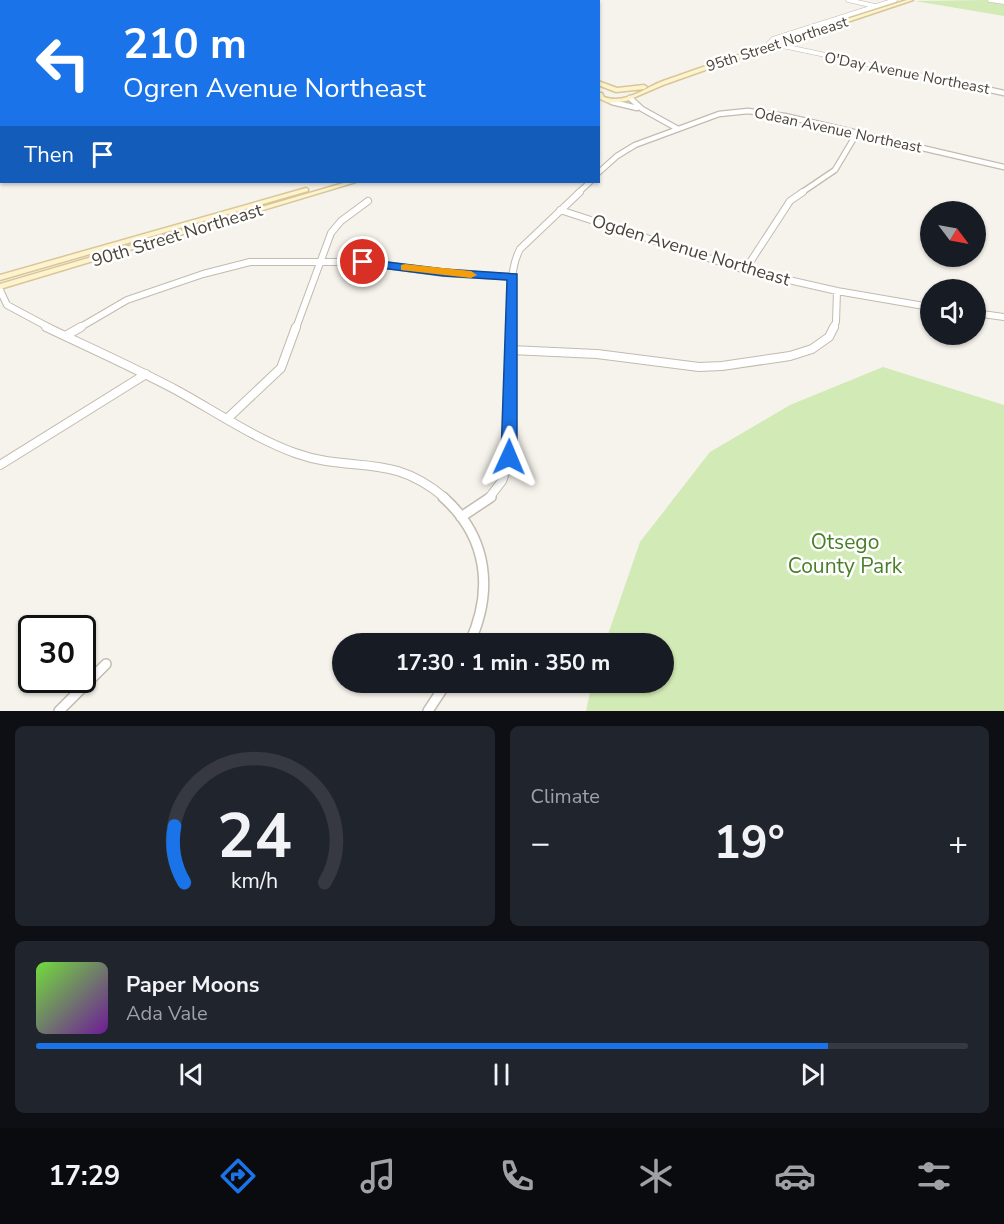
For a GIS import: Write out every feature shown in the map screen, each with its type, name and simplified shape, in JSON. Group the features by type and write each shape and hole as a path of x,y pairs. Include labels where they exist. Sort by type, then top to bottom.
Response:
{"main road":[{"name":"95th Street Northeast","path":"678,77 911,0"},
{"path":"611,102 601,98 600,94 616,89 640,88 661,80 678,77"},
{"path":"600,103 630,98 678,77"},
{"path":"600,85 626,92 630,98"},
{"name":"90th Street Northeast","path":"0,278 331,183"},
{"name":"90th Street Northeast","path":"2,288 350,183"},
{"path":"2,288 18,273"}],"street":[{"path":"848,0 886,8"},
{"path":"774,45 770,44 773,39 895,0"},
{"path":"990,0 1004,2"},
{"name":"O'Day Avenue Northeast","path":"774,45 1004,93"},
{"path":"630,98 642,109 678,129"},
{"path":"611,102 642,109"},
{"name":"Odean Avenue Northeast","path":"600,171 627,149 718,114 748,111 777,114 1004,167"},
{"path":"745,270 790,201 803,190 828,177 857,133"},
{"path":"461,517 488,502 506,475 509,462 513,277 518,252 589,183"},
{"path":"228,418 260,391 281,368 320,260 336,226 368,201"},
{"name":"Ogden Avenue Northeast","path":"560,210 745,270 837,291 920,305"},
{"path":"67,335 127,300 232,266 268,261 320,260 379,263 444,273 513,277"},
{"path":"2,288 7,305 15,310 146,374 297,454 321,460 382,467 403,472 437,491 461,517 482,558 485,579 480,611 473,633"},
{"path":"511,350 597,354 682,366 722,366 790,357 822,343 834,329 837,291"},
{"path":"986,315 1004,317"},
{"path":"0,465 45,434 106,401 146,374"},
{"path":"59,711 106,664"},
{"path":"428,711 440,693"}],"green space":[{"path":"986,0 1004,3 1004,16 915,1"},
{"name":"Otsego County Park","path":"883,367 1004,405 1004,711 586,711 590,693 674,693 674,633 608,633 640,542 710,452 790,405"}],"slow traffic":[{"path":"405,267 471,275"}],"route":[{"path":"363,262 444,273 513,277 509,457"}]}
